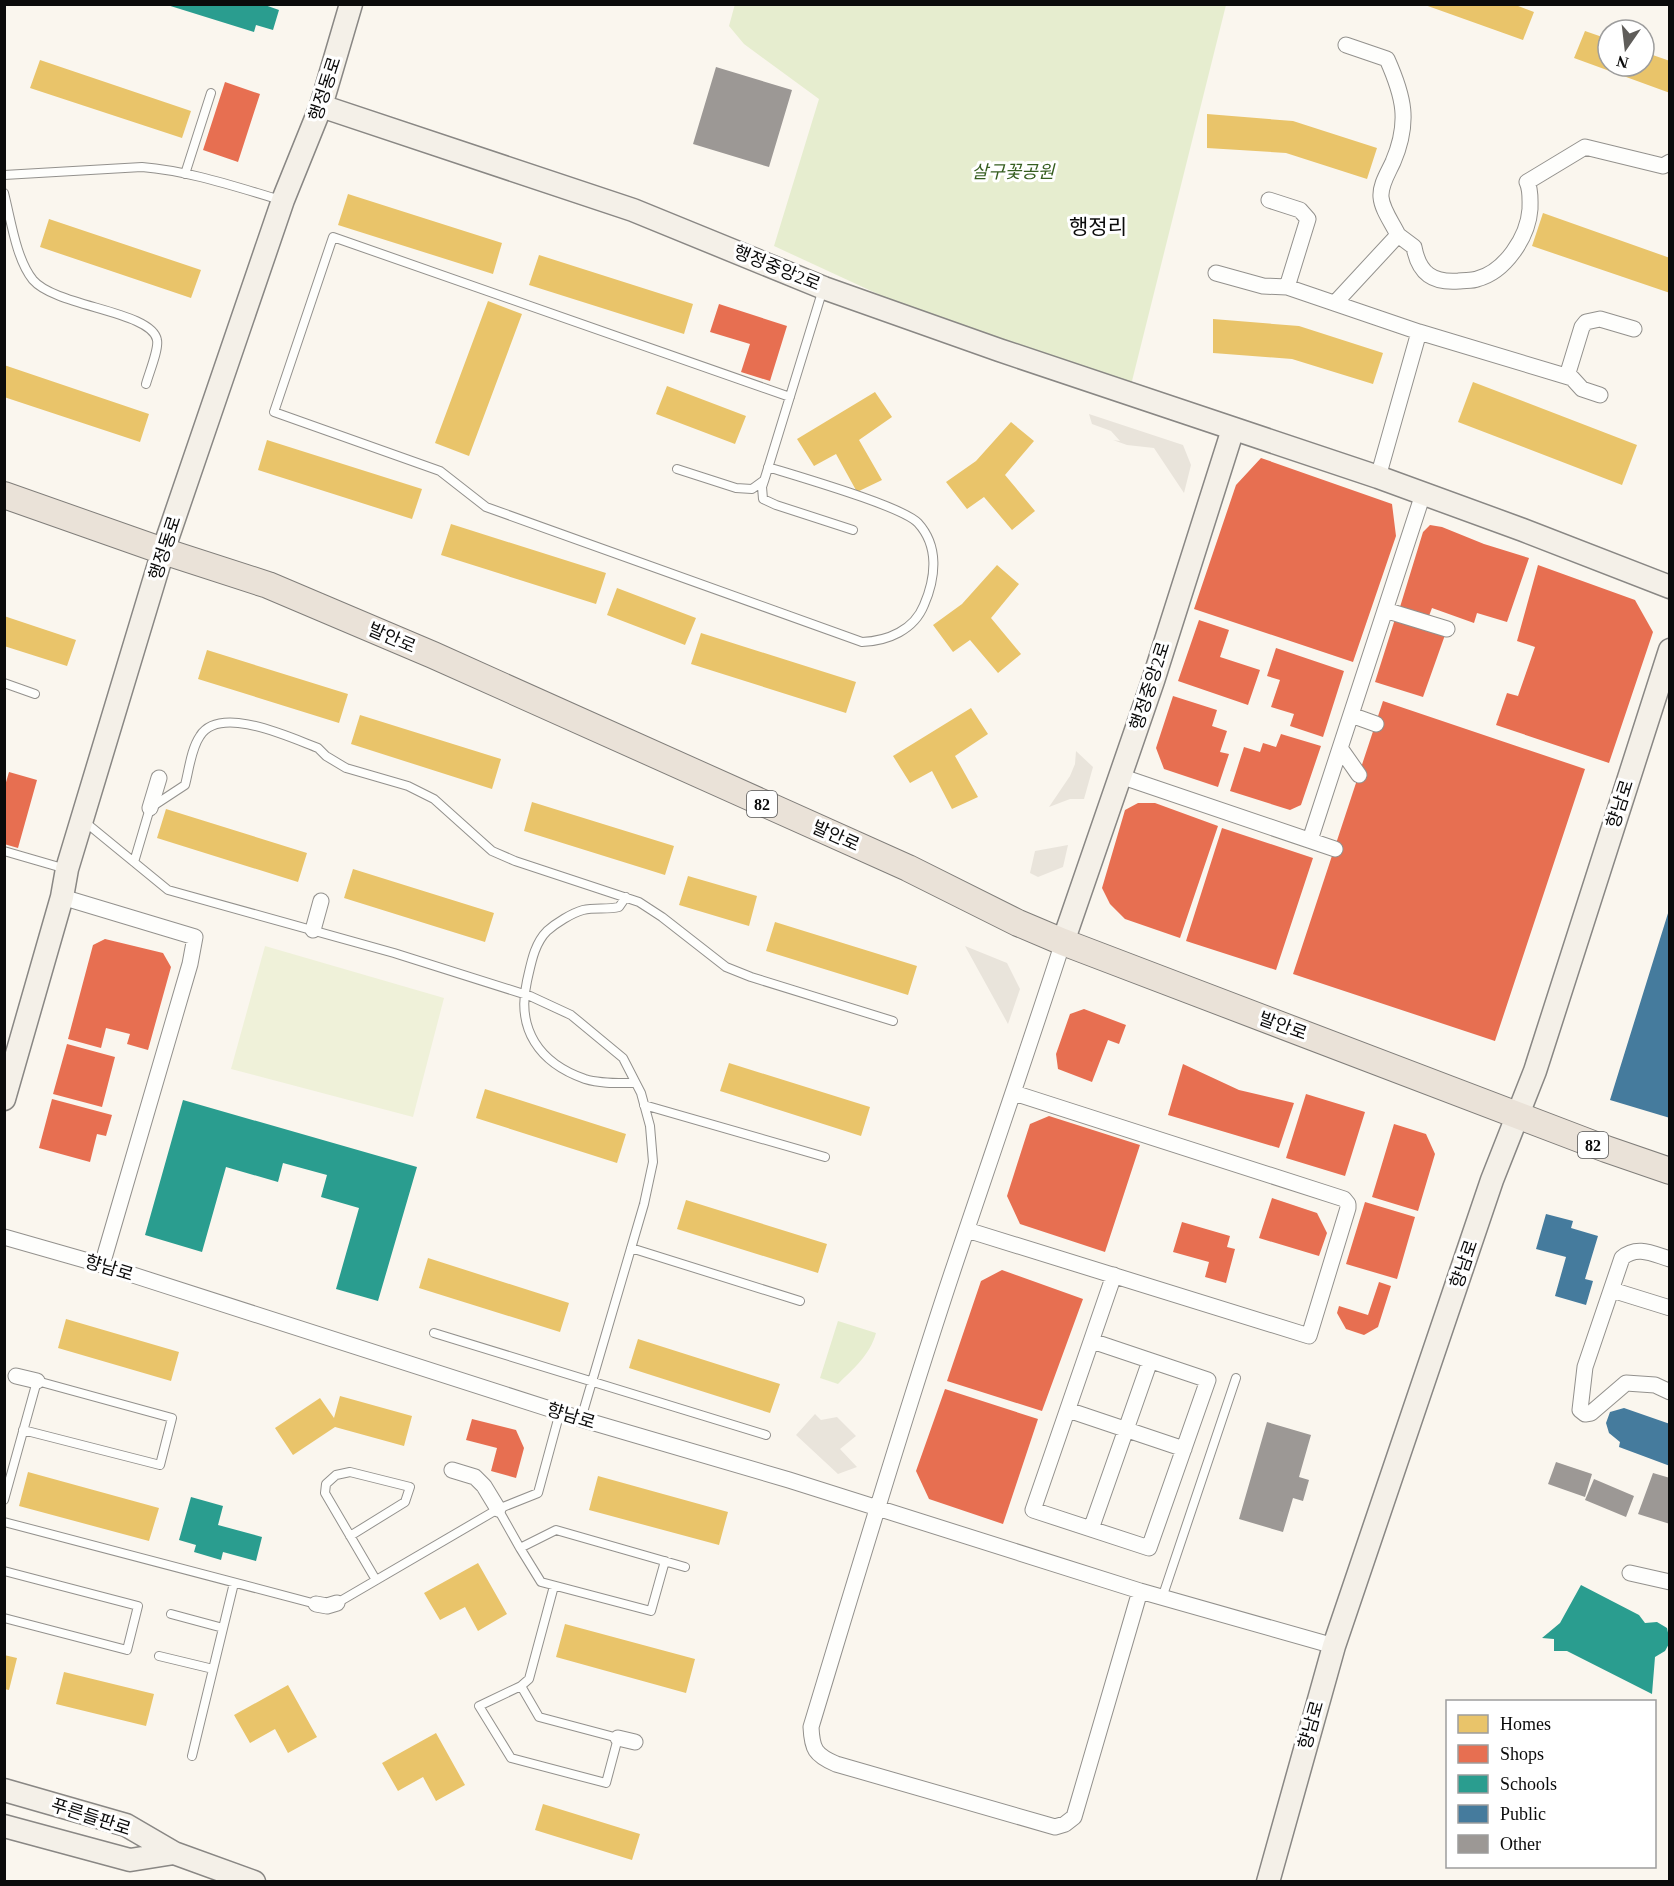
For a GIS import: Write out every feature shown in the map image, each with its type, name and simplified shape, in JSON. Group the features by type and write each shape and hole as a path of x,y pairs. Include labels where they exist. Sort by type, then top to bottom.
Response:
{"main road":[{"name":"발안로","path":"4,495 268,585 434,655 908,868 1018,923 1063,942 1605,1149 1670,1171"}],"street":[{"name":"행정동로","path":"6,1091 62,897 67,869 163,551 283,200 321,106 351,4"},
{"path":"1346,45 1387,59 1403,100 1402,137 1383,184 1381,198 1398,235 1414,248 1422,270 1442,282 1478,279 1502,263 1524,236 1529,219 1530,200 1527,182 1585,147 1663,166 1670,162"},
{"name":"행정중앙2로","path":"321,106 633,210 824,288 999,350 1378,477 1670,587"},
{"path":"1269,200 1300,210 1308,219 1287,287"},
{"path":"1335,303 1398,235"},
{"path":"1216,273 1263,286 1287,287 1419,332 1568,376 1582,389 1600,395"},
{"path":"1568,376 1582,327 1586,322 1600,319 1634,329"},
{"path":"1378,477 1419,332"},
{"name":"행정중앙2로","path":"1063,942 1120,776 1233,429"},
{"path":"1310,840 1351,715 1392,603 1423,494"},
{"path":"1392,603 1447,629"},
{"name":"향남로","path":"1268,1881 1334,1646 1492,1180 1535,1071 1670,650"},
{"path":"1351,715 1376,724"},
{"path":"1340,748 1359,776"},
{"path":"1120,776 1214,816 1235,815 1335,849"},
{"path":"150,808 159,778"},
{"path":"1230,831 1235,815"},
{"path":"62,897 195,937 190,964 102,1266"},
{"path":"313,930 321,901"},
{"path":"1063,942 876,1509 811,1727 812,1744 820,1757 836,1764 1055,1827 1065,1824 1074,1817 1140,1591"},
{"path":"967,1230 1309,1336 1348,1204 1339,1196 1014,1093"},
{"name":"향남로","path":"4,1237 102,1266 581,1419 789,1480 1162,1598 1334,1646"},
{"path":"1670,1259 1644,1251 1634,1251 1622,1258 1585,1367 1580,1410 1585,1414 1591,1413 1626,1383 1655,1385 1670,1392"},
{"path":"1092,1341 1208,1380 1149,1548 1033,1510 1114,1275"},
{"path":"1612,1290 1670,1308"},
{"path":"1090,1529 1150,1361"},
{"path":"16,1376 37,1381"},
{"path":"1068,1410 1184,1449"},
{"path":"452,1470 475,1477 484,1486 498,1509"},
{"path":"1630,1573 1670,1582"},
{"path":"316,1604 327,1606 337,1603"},
{"path":"618,1738 635,1742"},
{"name":"푸른들판로","path":"4,1790 126,1825 174,1853 254,1881"},
{"name":"푸른들판로","path":"4,1826 130,1860 174,1853"}],"lane":[{"path":"185,174 211,93"},
{"path":"4,174 142,167 185,174 283,200"},
{"path":"4,194 23,264 34,281 53,295 142,322 155,331 158,342 146,384"},
{"path":"768,467 889,508 916,521 928,538 933,552 933,574 923,608 914,620 896,636 876,642 862,642 486,507 440,471 274,412 333,237 790,397"},
{"path":"824,288 762,487 763,499 853,530"},
{"path":"677,469 735,488 752,489 764,481"},
{"path":"4,683 35,694"},
{"path":"134,862 150,808 185,785 200,735 210,726 226,722 246,724 318,748 326,756 346,768 408,786 434,799 492,851 639,902 726,967 751,977 893,1021"},
{"path":"82,820 168,890 313,930 524,994 571,1015 623,1058 644,1105 650,1126 653,1162 644,1204 581,1419"},
{"path":"4,851 67,869"},
{"path":"626,897 619,907 582,910 548,931 537,945 524,994 523,1007 529,1034 546,1057 566,1071 587,1080 635,1083"},
{"path":"644,1105 825,1157"},
{"path":"631,1248 800,1301"},
{"path":"434,1333 766,1436"},
{"path":"1162,1598 1236,1378"},
{"path":"4,1500 23,1430 37,1381 172,1418 160,1465 23,1430"},
{"path":"337,1603 498,1509 538,1493 560,1412"},
{"path":"350,1536 405,1502 410,1487 350,1472 336,1475 326,1484 325,1493 350,1536 376,1580"},
{"path":"498,1509 541,1582 651,1611 665,1561"},
{"path":"4,1522 316,1604"},
{"path":"520,1548 556,1530 685,1567"},
{"path":"4,1571 138,1606 127,1650 4,1618"},
{"path":"192,1756 234,1583"},
{"path":"521,1686 539,1717 618,1738 606,1782 511,1758 479,1706 521,1686 529,1679 554,1586"},
{"path":"171,1614 223,1628"},
{"path":"159,1656 213,1669"}],"green space":[{"name":"살구꽃공원","path":"735,4 1226,5 1129,393 999,350 774,246 819,99 744,44 729,26"},
{"path":"265,946 444,998 413,1117 231,1069"},
{"path":"838,1321 876,1333 866,1355 838,1384 820,1378"}],"shaded area":[{"path":"1089,414 1183,445 1191,465 1184,493 1154,448 1127,445 1113,440 1120,441 1111,431 1092,424"},
{"path":"1076,751 1093,767 1084,799 1070,799 1049,807 1070,776 1075,764"},
{"path":"1068,845 1063,867 1038,877 1030,873 1035,851"},
{"path":"965,946 1007,963 1020,989 1008,1024"},
{"path":"815,1414 821,1420 837,1417 856,1436 840,1449 857,1467 838,1474 796,1435"}],"building: Homes":[{"path":"1513,4 1534,12 1523,40 1425,5"},
{"path":"1585,31 1596,35 1596,66 1574,58"},
{"path":"1656,56 1670,61 1670,93 1629,78 1656,78"},
{"path":"40,60 191,111 182,138 30,88"},
{"path":"1207,114 1293,121 1377,148 1367,179 1286,153 1207,148"},
{"path":"348,194 502,243 493,274 338,225"},
{"path":"1543,213 1670,258 1670,293 1532,246"},
{"path":"49,219 201,270 191,298 40,247"},
{"path":"539,255 693,304 684,334 529,285"},
{"path":"488,301 522,314 469,456 435,443"},
{"path":"1213,319 1299,326 1383,353 1373,384 1292,359 1213,353"},
{"path":"4,365 149,414 140,442 4,397"},
{"path":"1473,382 1637,445 1622,485 1458,422"},
{"path":"667,386 746,416 735,444 656,414"},
{"path":"875,392 892,417 859,440 882,480 857,492 836,454 814,466 797,439"},
{"path":"1011,422 1034,441 1005,475 1035,511 1012,530 984,497 967,509 946,482 976,461"},
{"path":"267,440 422,489 412,519 258,470"},
{"path":"451,524 606,573 596,604 441,555"},
{"path":"997,565 1019,584 991,618 1021,654 998,673 970,640 953,652 933,625 962,604"},
{"path":"617,588 696,618 685,645 607,615"},
{"path":"4,616 76,640 67,666 4,646"},
{"path":"701,633 856,682 846,713 691,664"},
{"path":"207,650 348,694 339,723 198,679"},
{"path":"971,708 988,734 955,756 978,797 952,809 932,771 910,783 893,756"},
{"path":"360,715 501,759 492,789 351,744"},
{"path":"532,802 674,846 665,875 524,831"},
{"path":"166,809 307,853 298,882 157,838"},
{"path":"353,869 494,913 485,942 344,898"},
{"path":"688,876 757,896 749,926 679,905"},
{"path":"775,922 917,966 908,995 766,951"},
{"path":"729,1063 870,1107 861,1136 720,1091"},
{"path":"485,1089 626,1134 617,1163 476,1118"},
{"path":"686,1200 827,1244 818,1273 677,1229"},
{"path":"428,1258 569,1303 560,1332 419,1288"},
{"path":"66,1319 179,1352 171,1381 58,1348"},
{"path":"638,1339 780,1384 770,1413 629,1368"},
{"path":"340,1396 412,1416 404,1446 335,1427 293,1455 275,1428 320,1398 334,1418"},
{"path":"28,1472 159,1508 149,1541 19,1506"},
{"path":"598,1476 728,1512 719,1545 589,1510"},
{"path":"478,1563 507,1614 478,1631 465,1607 440,1620 424,1593"},
{"path":"565,1624 695,1659 686,1693 556,1657"},
{"path":"4,1655 17,1658 9,1690 4,1689"},
{"path":"64,1672 154,1694 146,1726 56,1704"},
{"path":"288,1685 317,1737 288,1753 275,1729 250,1743 234,1715"},
{"path":"436,1733 465,1785 436,1801 423,1777 398,1791 382,1763"},
{"path":"543,1804 640,1834 632,1860 535,1830"}],"building: Shops":[{"path":"225,82 260,94 238,162 203,150"},
{"path":"719,304 787,326 770,381 741,372 750,344 710,332"},
{"path":"1261,458 1392,504 1396,536 1353,662 1194,609 1236,485"},
{"path":"1430,525 1442,527 1484,544 1529,558 1507,622 1477,613 1474,623 1432,608 1429,616 1400,607 1423,532"},
{"path":"1538,565 1635,600 1653,632 1609,763 1496,725 1507,693 1518,696 1535,647 1517,641"},
{"path":"1395,619 1445,635 1423,697 1375,682"},
{"path":"1199,620 1229,630 1220,657 1260,670 1248,705 1178,681"},
{"path":"1276,648 1344,671 1323,737 1290,726 1294,714 1271,707 1280,680 1267,676"},
{"path":"1173,696 1217,710 1212,726 1227,731 1220,752 1229,754 1218,787 1164,769 1156,748"},
{"path":"1383,701 1585,769 1495,1041 1293,974"},
{"path":"1281,734 1321,746 1301,805 1290,810 1230,791 1244,747 1260,752 1263,743 1276,747"},
{"path":"9,772 37,780 18,848 4,844 4,789"},
{"path":"1138,803 1155,803 1218,826 1180,938 1125,919 1110,904 1102,888 1125,810"},
{"path":"1222,828 1313,858 1276,970 1186,941"},
{"path":"105,939 163,953 171,967 148,1050 127,1044 130,1034 106,1028 101,1048 68,1039 93,945"},
{"path":"1084,1009 1126,1025 1119,1044 1108,1040 1092,1082 1058,1069 1056,1054 1070,1014"},
{"path":"67,1044 115,1057 102,1107 53,1094"},
{"path":"1183,1064 1239,1090 1294,1103 1279,1148 1168,1115"},
{"path":"1306,1094 1365,1112 1345,1176 1286,1158"},
{"path":"52,1099 112,1115 106,1136 97,1134 90,1162 39,1148"},
{"path":"1049,1116 1140,1145 1105,1252 1020,1224 1007,1196 1030,1124"},
{"path":"1394,1124 1426,1134 1435,1154 1418,1211 1372,1197"},
{"path":"1272,1198 1317,1213 1327,1233 1319,1256 1259,1238"},
{"path":"1365,1202 1415,1217 1397,1279 1346,1264"},
{"path":"1182,1222 1230,1236 1227,1247 1235,1249 1226,1283 1205,1277 1209,1262 1173,1252"},
{"path":"1002,1270 1083,1299 1042,1411 947,1381 981,1281"},
{"path":"1379,1282 1391,1286 1378,1327 1364,1335 1346,1329 1337,1313 1339,1306 1368,1315"},
{"path":"945,1389 1038,1419 1003,1524 929,1499 916,1471"},
{"path":"472,1419 516,1430 524,1448 516,1478 491,1471 497,1448 466,1440"}],"building: Schools":[{"path":"164,4 262,4 279,10 273,30 256,25 254,32"},
{"path":"183,1100 417,1167 378,1301 336,1289 359,1208 321,1197 327,1175 283,1163 278,1182 226,1167 202,1252 145,1235"},
{"path":"191,1497 223,1506 218,1525 262,1537 256,1561 223,1552 221,1560 194,1552 196,1545 179,1540"},
{"path":"1581,1585 1639,1615 1645,1623 1657,1622 1667,1628 1670,1642 1665,1651 1655,1657 1652,1694 1567,1651 1554,1651 1554,1639 1542,1638 1560,1623"}],"building: Public":[{"path":"1670,910 1670,1118 1610,1100"},
{"path":"1546,1214 1573,1221 1571,1228 1598,1236 1585,1279 1593,1281 1586,1305 1555,1296 1566,1257 1536,1249"},
{"path":"1624,1408 1670,1424 1670,1466 1619,1447 1620,1442 1609,1433 1606,1423 1610,1412"}],"building: Other":[{"path":"716,67 792,90 769,167 693,144"},
{"path":"1267,1422 1311,1435 1299,1477 1309,1480 1303,1501 1293,1498 1283,1532 1239,1519"},
{"path":"1556,1462 1592,1474 1585,1497 1548,1484"},
{"path":"1653,1473 1670,1478 1670,1524 1638,1514"},
{"path":"1594,1479 1634,1496 1626,1517 1585,1500"}],"district":[{"name":"행정리","path":"1098,227"}]}
